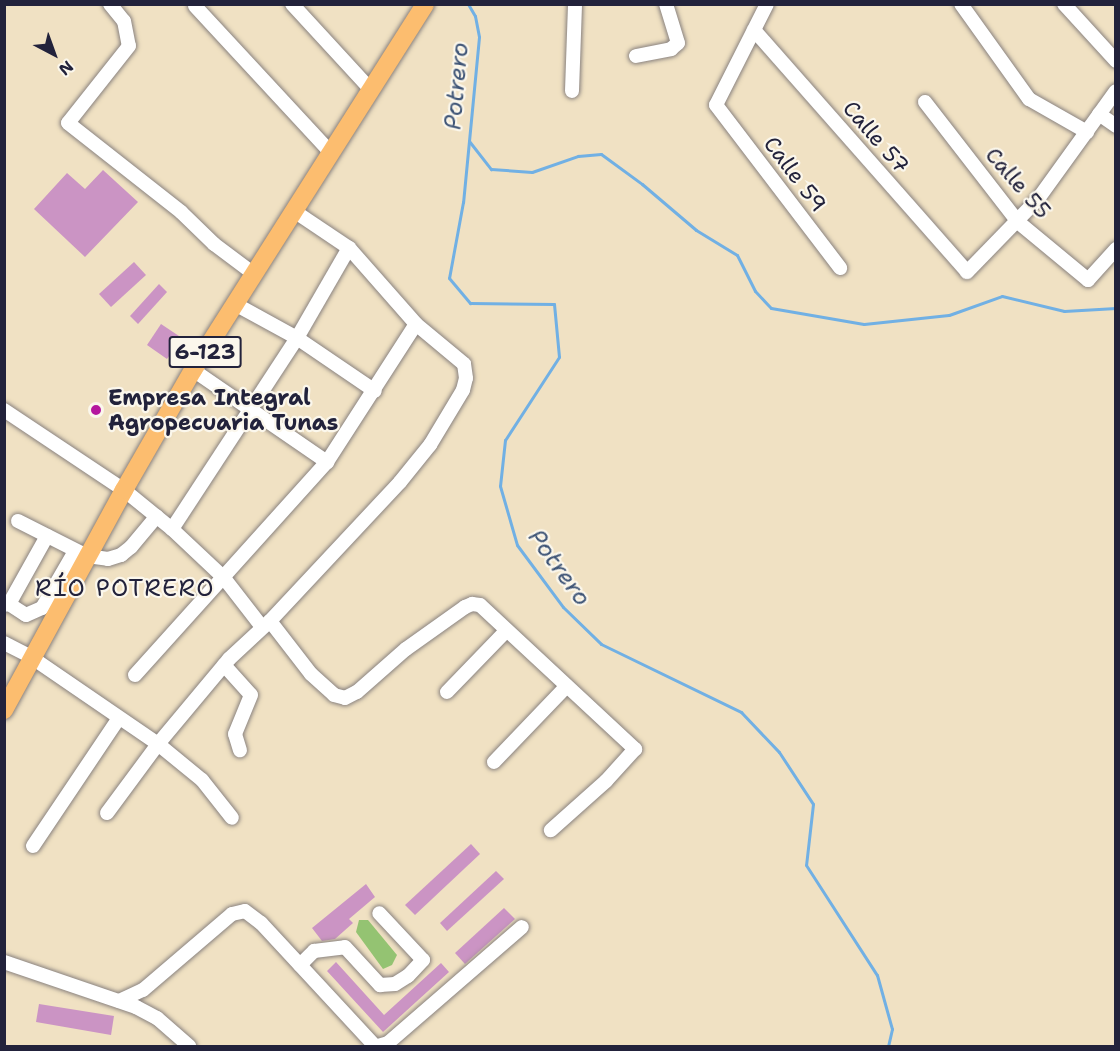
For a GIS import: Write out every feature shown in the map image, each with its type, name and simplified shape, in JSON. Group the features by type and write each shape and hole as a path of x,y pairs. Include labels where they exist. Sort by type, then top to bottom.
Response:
{"main road":[{"name":"6-123","path":"4,710 81,554 124,490 194,370 425,4"}],"street":[{"path":"110,4 124,21 129,46 68,123 181,212 214,244 254,274"},
{"path":"292,4 371,90"},
{"path":"572,91 575,4"},
{"path":"636,56 671,49 678,44 679,40 666,4"},
{"path":"754,30 766,4"},
{"path":"961,4 1029,99 1087,132"},
{"path":"1064,4 1116,61"},
{"path":"195,6 331,153"},
{"name":"Calle 59","path":"754,30 716,105 840,268"},
{"name":"Calle 57","path":"754,30 967,272 1018,222"},
{"path":"1018,222 1116,91"},
{"name":"Calle 55","path":"925,102 1018,222 1088,280 1116,249"},
{"path":"1099,114 1116,126"},
{"path":"107,813 158,744 224,665 266,624 400,482 430,445 460,396 466,378 464,364 417,324 350,248 294,211"},
{"path":"172,529 297,338 350,248"},
{"path":"236,304 297,338 375,391"},
{"path":"135,675 327,462 417,324"},
{"path":"194,370 327,462"},
{"path":"4,410 124,490 157,516 224,578 311,674 340,698 357,692 406,649 472,604 480,605 635,749 606,782 551,830"},
{"path":"18,521 81,554 108,559 121,555 131,547 157,516"},
{"path":"47,536 7,604 26,615 33,615 42,608 81,554"},
{"path":"447,692 507,630"},
{"path":"4,643 31,657 158,744 202,780 232,818"},
{"path":"224,665 251,695 235,734 240,750"},
{"path":"494,762 567,686"},
{"path":"33,846 119,718"},
{"path":"119,1001 142,990 232,914 246,911 261,923 376,1047 388,1043 522,927"},
{"path":"300,965 314,951 345,948 380,985 395,984 408,976 423,960 379,913"},
{"path":"4,962 136,1007 157,1018 189,1047"}],"green space":[{"path":"359,920 368,920 397,955 392,965 383,969 356,932"}],"building":[{"path":"103,170 138,202 85,257 34,209 67,173 85,189"},
{"path":"134,262 146,275 111,307 99,294"},
{"path":"159,284 167,292 138,324 130,316"},
{"path":"161,324 182,338 167,359 147,345"},
{"path":"471,844 480,854 415,915 405,905"},
{"path":"496,871 504,879 447,931 440,923"},
{"path":"366,884 375,897 349,919 353,923 335,939 322,941 312,928"},
{"path":"504,908 515,919 465,964 455,953"},
{"path":"336,962 384,1015 441,963 449,972 383,1032 327,971"},
{"path":"39,1004 114,1016 111,1035 36,1022"}],"waterway":[{"name":"Potrero","path":"468,4 475,16 479,37 463,202 449,278 470,303 554,304 559,357 505,440 500,486 517,545 563,607 601,644 741,712 779,752 813,804 806,865 877,975 892,1029 888,1046"},
{"path":"469,141 491,169 532,172 578,156 601,154 642,184 696,230 737,255 755,291 771,308 864,324 949,315 1002,296 1064,311 1116,308"}],"place":[{"name":"Empresa Integral Agropecuaria Tunas","path":"96,410"}],"district":[{"name":"RÍO POTRERO","path":"125,589"}]}
